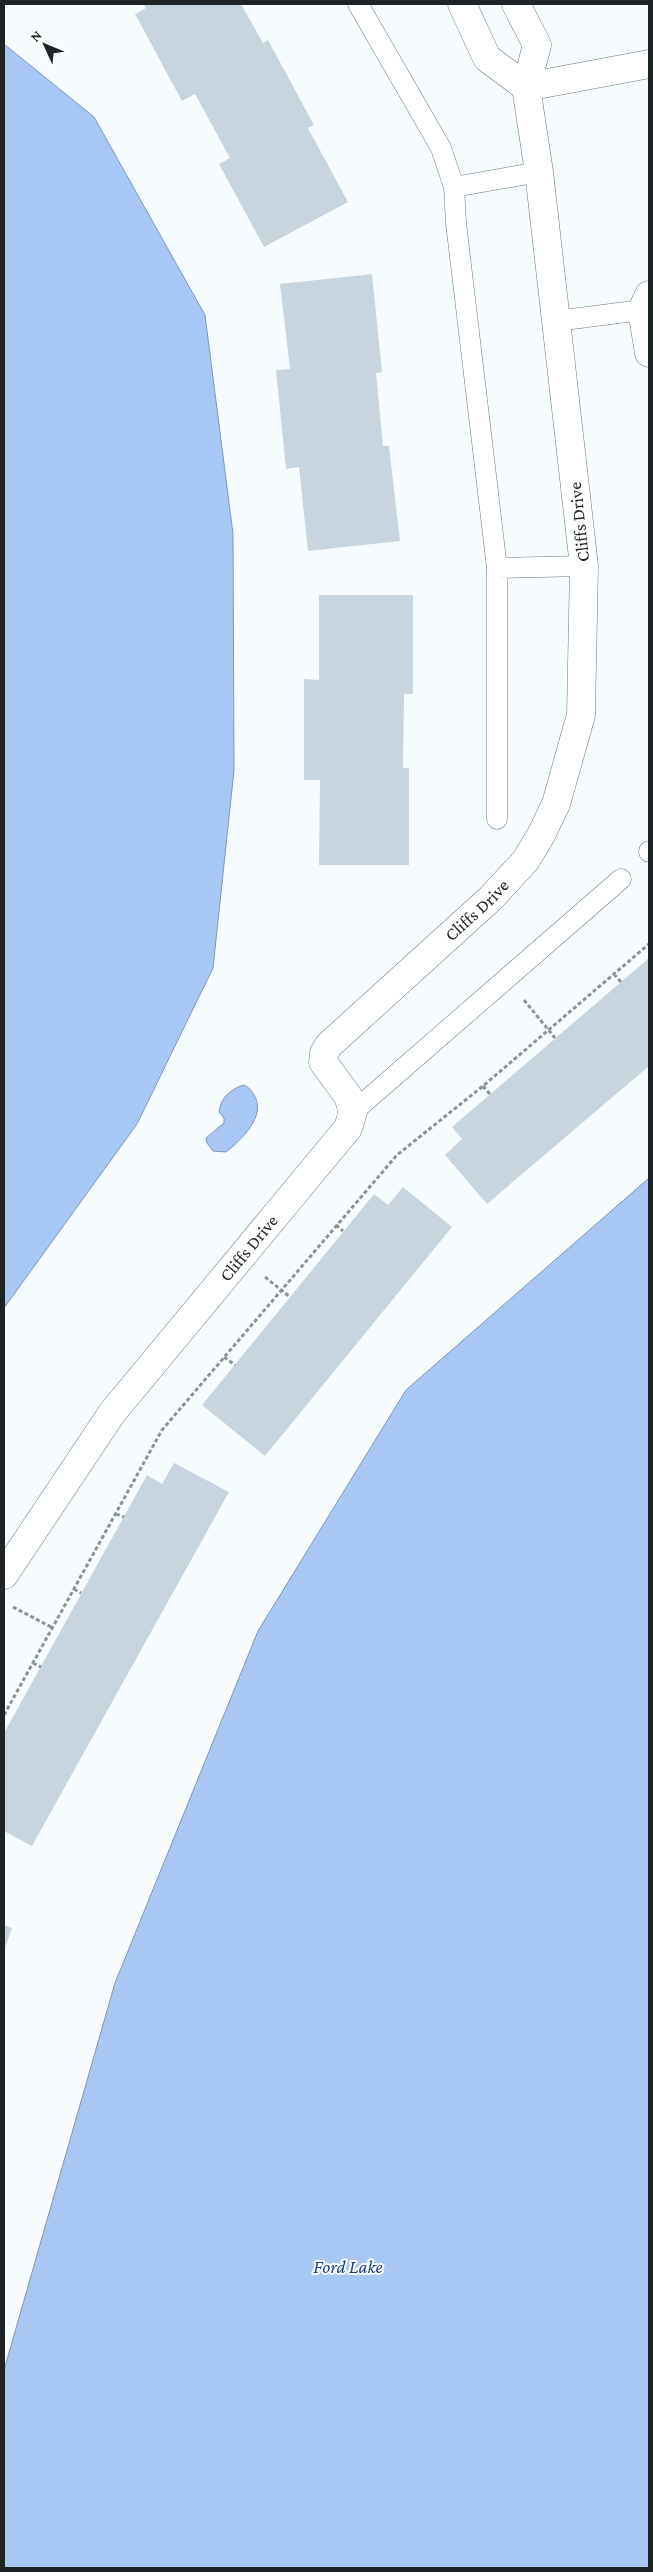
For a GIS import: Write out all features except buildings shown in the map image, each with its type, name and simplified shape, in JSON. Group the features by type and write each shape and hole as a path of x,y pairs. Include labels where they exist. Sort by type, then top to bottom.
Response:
{"street":[{"path":"462,4 487,58 526,87 649,64"},
{"name":"Cliffs Drive","path":"4,1575 112,1413 348,1128 353,1112 348,1096 323,1062 324,1053 329,1045 510,880 541,836 556,804 581,716 584,566 539,172 526,87 537,45 516,4"},
{"path":"646,302 649,353"}],"lane":[{"path":"358,4 441,148 454,187 456,223 497,568 497,819"},
{"path":"454,187 539,172"},
{"path":"556,321 646,302"},
{"path":"497,568 584,566"},
{"path":"353,1112 621,879"}],"path":[{"path":"4,1715 162,1430 398,1154 483,1086 649,944"},
{"path":"614,974 621,982"},
{"path":"506,979 555,1038"},
{"path":"483,1086 490,1094"},
{"path":"336,1225 343,1232"},
{"path":"281,1291 290,1297"},
{"path":"224,1357 235,1365"},
{"path":"116,1514 124,1518"},
{"path":"74,1589 82,1593"},
{"path":"12,1606 53,1628"},
{"path":"33,1663 40,1667"}],"water":[{"path":"4,44 94,117 205,315 233,534 234,770 213,968 137,1124 4,1308"},
{"path":"243,1085 251,1090 257,1103 255,1119 239,1141 226,1152 213,1151 206,1138 224,1123 224,1118 219,1112 222,1102 230,1092"},
{"name":"Ford Lake","path":"649,1178 649,2568 4,2568 4,2370 115,1983 258,1631 406,1390"}]}
